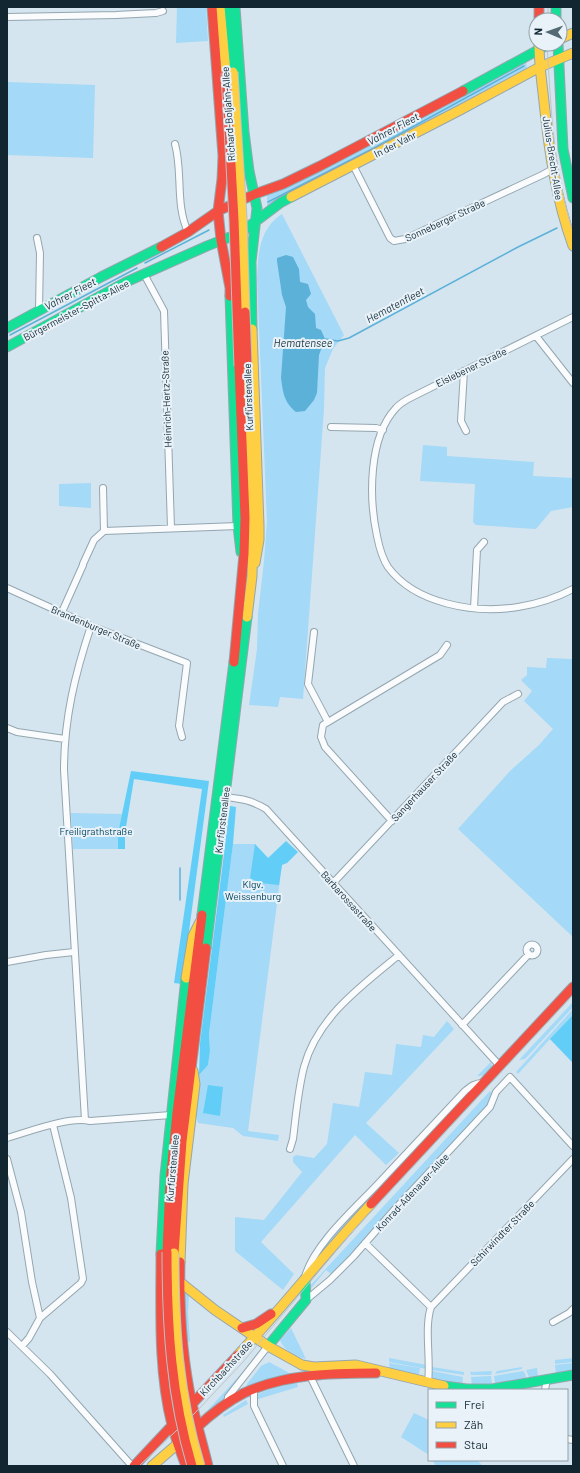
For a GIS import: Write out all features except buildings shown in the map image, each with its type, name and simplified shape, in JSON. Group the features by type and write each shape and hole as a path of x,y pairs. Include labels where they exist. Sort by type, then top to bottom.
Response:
{"main road":[{"name":"Richard-Boljahn-Allee","path":"212,7 223,156 218,211 221,240"},
{"name":"Richard-Boljahn-Allee","path":"220,7 230,73"},
{"name":"Richard-Boljahn-Allee","path":"228,7 238,219"},
{"name":"Richard-Boljahn-Allee","path":"235,7 244,132 249,171 257,208 256,222"},
{"name":"In der Vahr","path":"254,194 283,184 320,166 476,84 529,52"},
{"name":"Julius-Brecht-Allee","path":"539,52 553,169 563,218 573,246"},
{"name":"Julius-Brecht-Allee","path":"559,52 563,149 573,198"},
{"name":"In der Vahr","path":"221,240 240,233 280,203 540,67 573,53"},
{"name":"Bürgermeister-Spitta-Allee","path":"7,347 126,282 140,266 218,211 254,194"},
{"name":"Kurfürstenallee","path":"192,1466 180,1425 176,1403 170,1356 167,1305 174,1140 233,668 243,572 245,518 243,366 238,219"},
{"name":"Kurfürstenallee","path":"204,1464 193,1445 185,1416 182,1397 170,1252 252,576 259,540 251,262 256,222"},
{"name":"Bürgermeister-Spitta-Allee","path":"7,328 101,277 221,240"},
{"name":"Kurfürstenallee","path":"221,240 230,288 238,526 243,572"},
{"name":"Kurfürstenallee","path":"243,366 252,526 252,576"},
{"name":"Kurfürstenallee","path":"186,1466 178,1444 176,1431 168,1406 160,1335 161,1247 164,1182 185,978 189,964 193,936 201,920"},
{"path":"180,1282 215,1310 255,1337 349,1227 573,987"},
{"name":"Kurfürstenallee","path":"192,1063 195,1084 183,1184 180,1282 182,1337 192,1404 199,1423 204,1464"},
{"path":"305,1279 306,1300"},
{"name":"Konrad-Adenauer-Allee","path":"268,1346 306,1300"},
{"path":"242,1328 253,1326 261,1322 268,1315 277,1312"},
{"name":"Kirchbachstraße","path":"152,1466 178,1444 176,1431 192,1404 255,1337 302,1365 314,1367 356,1365 452,1388 483,1389 518,1385 573,1375"},
{"name":"Kirchbachstraße","path":"133,1466 176,1431 199,1423 227,1403 254,1388 271,1383 310,1376 345,1373 385,1373"},
{"path":"168,1406 174,1414 199,1423"},
{"name":"Kurfürstenallee","path":"176,1431 204,1464"}],"street":[{"path":"7,17 116,15 156,13 163,11"},
{"path":"175,144 178,155 180,208 184,224 188,232"},
{"name":"Sonneberger Straße","path":"353,165 390,238 394,242 405,239 553,169"},
{"path":"37,238 40,252 39,311"},
{"name":"Heinrich-Hertz-Straße","path":"140,266 164,311 171,528"},
{"name":"Eislebener Straße","path":"572,316 536,336 416,395 397,407 388,419 376,450 372,500 379,547 384,559 398,578 418,592 457,606 474,608 517,607 546,601 573,589"},
{"path":"536,336 573,383"},
{"path":"464,371 461,421 466,431"},
{"path":"331,427 376,428 383,430"},
{"path":"103,488 104,531"},
{"path":"62,612 94,540 104,531 238,526"},
{"path":"474,608 477,550 484,542"},
{"name":"Brandenburger Straße","path":"7,588 91,626 186,663 179,726 182,737"},
{"path":"85,1120 64,793 65,738 73,686 91,626"},
{"path":"314,632 308,684 328,722"},
{"path":"392,821 325,747 321,737 323,725 440,655 447,645"},
{"name":"Sangerhauser Straße","path":"333,883 504,702 518,694"},
{"path":"7,728 17,732 65,738"},
{"name":"Barbarossastraße","path":"225,797 255,802 266,809 500,1065"},
{"path":"7,962 74,952"},
{"path":"462,1025 529,954"},
{"path":"290,1148 293,1139 304,1067 314,1042 325,1023 335,1011 398,955"},
{"name":"Konrad-Adenauer-Allee","path":"306,1300 330,1280 490,1107 496,1092 510,1077 573,1146"},
{"path":"7,1138 53,1125 85,1120 90,1121 171,1115"},
{"path":"22,1346 29,1338 40,1318 83,1279 72,1198 53,1125"},
{"path":"7,1159 21,1212 32,1282 40,1318"},
{"name":"Schirwindter Straße","path":"432,1307 573,1159"},
{"path":"365,1243 432,1307 428,1316 430,1370 428,1383"},
{"path":"553,1322 573,1309"},
{"path":"8,1334 50,1374 133,1466"},
{"name":"Konrad-Adenauer-Allee","path":"227,1403 228,1396 268,1346"},
{"path":"310,1376 354,1466"},
{"path":"545,1389 547,1379"},
{"path":"254,1388 254,1406 283,1466"}],"green space":[{"path":"177,7 206,7 208,41 176,43"},
{"path":"526,59 527,70 267,209 267,195"},
{"path":"7,82 95,85 93,158 7,155"},
{"path":"282,214 344,335 333,349 325,368 324,409 303,699 280,697 278,707 249,705 257,649 258,614 267,522 257,270 259,252 264,235 274,220"},
{"path":"423,445 447,447 447,456 534,462 533,476 573,478 573,507 551,511 536,529 476,525 473,522 475,484 420,481"},
{"path":"91,483 91,508 59,506 59,484"},
{"path":"547,658 573,659 573,937 458,829 510,771 539,745 553,729 524,701 532,691 521,680 527,675 527,667 546,668"},
{"name":"Freiligrathstraße","path":"71,813 122,814 118,833 118,849 73,849"},
{"name":"Klgv. Weissenburg","path":"233,844 255,844 268,858 282,864 248,1131 279,1135 278,1141 243,1136 233,1128 198,1123 195,1112 199,1075 208,1065 210,1051 209,1034"},
{"path":"573,1002 573,1007 525,1059 519,1060"},
{"path":"573,1009 573,1063 550,1039 518,1074 516,1072"},
{"path":"447,1021 454,1029 366,1123 399,1153 386,1165 355,1135 261,1242 294,1274 283,1290 235,1251 235,1217 264,1220 302,1172 293,1162 293,1157 296,1155 314,1158 327,1144 333,1103 359,1107 365,1072 392,1075 396,1044 421,1047 423,1035 434,1037"},
{"path":"491,1062 492,1065 488,1072 477,1076"},
{"path":"473,1088 313,1263 320,1252 345,1223"},
{"path":"490,1091 492,1093 486,1108 331,1276 331,1274 326,1270 308,1292 308,1288"},
{"path":"184,1290 189,1295 188,1313 190,1342 188,1341 185,1324"},
{"path":"291,1328 306,1359 299,1357 284,1347 280,1340"},
{"path":"389,1358 427,1365 427,1369 389,1362"},
{"path":"573,1358 573,1362 555,1364 555,1360"},
{"path":"252,1362 226,1397 206,1413 206,1412"},
{"path":"269,1362 293,1375 246,1389 247,1384 261,1366"},
{"path":"389,1363 420,1368 418,1377 390,1370"},
{"path":"573,1363 573,1373 556,1374 555,1365"},
{"path":"432,1367 464,1372 464,1375 432,1370"},
{"path":"522,1367 522,1369 495,1374 497,1371"},
{"path":"537,1368 538,1378 530,1379 526,1370"},
{"path":"432,1371 463,1377 462,1386 435,1381 432,1376"},
{"path":"492,1371 491,1375 471,1375 470,1372"},
{"path":"523,1371 526,1376 524,1380 497,1385 495,1383 494,1376"},
{"path":"491,1376 492,1383 490,1386 472,1386 471,1377"},
{"path":"297,1383 298,1387 255,1400 257,1395"},
{"path":"246,1400 248,1404 224,1417 223,1415"},
{"path":"414,1413 428,1420 428,1454 401,1437"},
{"path":"433,1461 478,1461 483,1466 436,1466"}],"shaded area":[{"path":"131,771 209,781 182,984 174,983 202,789 134,779 125,833 125,849 118,849 118,833"},
{"path":"230,806 236,807 233,844 209,1034 210,1051 208,1065 199,1075 200,1043"},
{"path":"286,841 298,852 287,863 282,865 279,885 260,883 250,878 255,844 268,858"},
{"path":"573,1015 573,1063 550,1039"},
{"path":"208,1085 223,1087 220,1116 203,1113"}],"water":[{"name":"Hematensee","path":"286,255 293,257 299,269 300,282 308,284 311,294 306,300 308,307 315,314 316,328 321,330 325,339 319,355 317,393 314,400 305,411 296,412 289,405 285,397 281,378 286,307 282,295 277,258"}],"waterway":[{"name":"Vahrer Fleet","path":"268,202 376,147 524,66"},
{"name":"Hematenfleet","path":"325,339 338,341 349,338 518,247 557,228"},
{"name":"Vahrer Fleet","path":"145,263 209,230"},
{"name":"Vahrer Fleet","path":"10,335 137,268"},
{"path":"180,868 180,900"}],"tram line":[{"path":"548,7 548,12"},
{"path":"548,52 557,162 566,208 573,231"},
{"path":"139,1466 194,1414 243,1362 353,1231 573,995"}],"traffic: fast":[{"path":"228,7 233,72"},
{"path":"235,7 244,132 249,171 257,208 251,262 252,329"},
{"path":"556,7 556,12"},
{"path":"463,91 534,52"},
{"path":"558,52 563,149 573,198"},
{"path":"7,347 126,282 240,233 280,203 291,197"},
{"path":"7,328 101,277 161,247"},
{"path":"230,296 238,526 241,552"},
{"path":"206,948 247,617"},
{"path":"202,915 234,662"},
{"path":"161,1254 165,1175 186,978"},
{"path":"268,1346 306,1300 305,1279"},
{"path":"444,1386 467,1389 492,1389 573,1375"}],"traffic: slow":[{"path":"220,7 226,73"},
{"path":"568,35 573,33"},
{"path":"540,52 551,157 562,211 573,246"},
{"path":"291,197 540,67 573,53"},
{"path":"233,72 242,218 245,312"},
{"path":"252,329 259,526 259,540 255,563"},
{"path":"247,366 253,526 252,576 247,617"},
{"path":"186,978 193,936 200,922"},
{"path":"180,1262 183,1184 195,1084 193,1071"},
{"path":"238,1355 371,1204"},
{"path":"174,1253 176,1334 182,1387 200,1466"},
{"path":"180,1282 215,1310 268,1346 302,1365 314,1367 356,1365 444,1386"},
{"path":"152,1466 181,1441"}],"traffic: jam":[{"path":"212,7 223,156 218,211 230,296"},
{"path":"539,7 539,12"},
{"path":"226,73 234,220 239,366"},
{"path":"161,247 188,232 218,211 255,194 283,184 320,166 463,91"},
{"path":"245,312 247,366"},
{"path":"234,662 244,554 245,518 239,366"},
{"path":"167,1252 170,1183 177,1113 202,915"},
{"path":"174,1253 182,1141 206,948"},
{"path":"371,1204 573,987"},
{"path":"167,1252 169,1334 175,1387 179,1413 192,1466"},
{"path":"161,1254 161,1340 164,1383 172,1425 186,1466"},
{"path":"180,1262 180,1298 186,1369 192,1404 208,1466"},
{"path":"242,1328 256,1324 271,1314"},
{"path":"134,1466 238,1355"},
{"path":"195,1429 231,1400 244,1393 276,1382 292,1378 326,1374 376,1373"}]}
